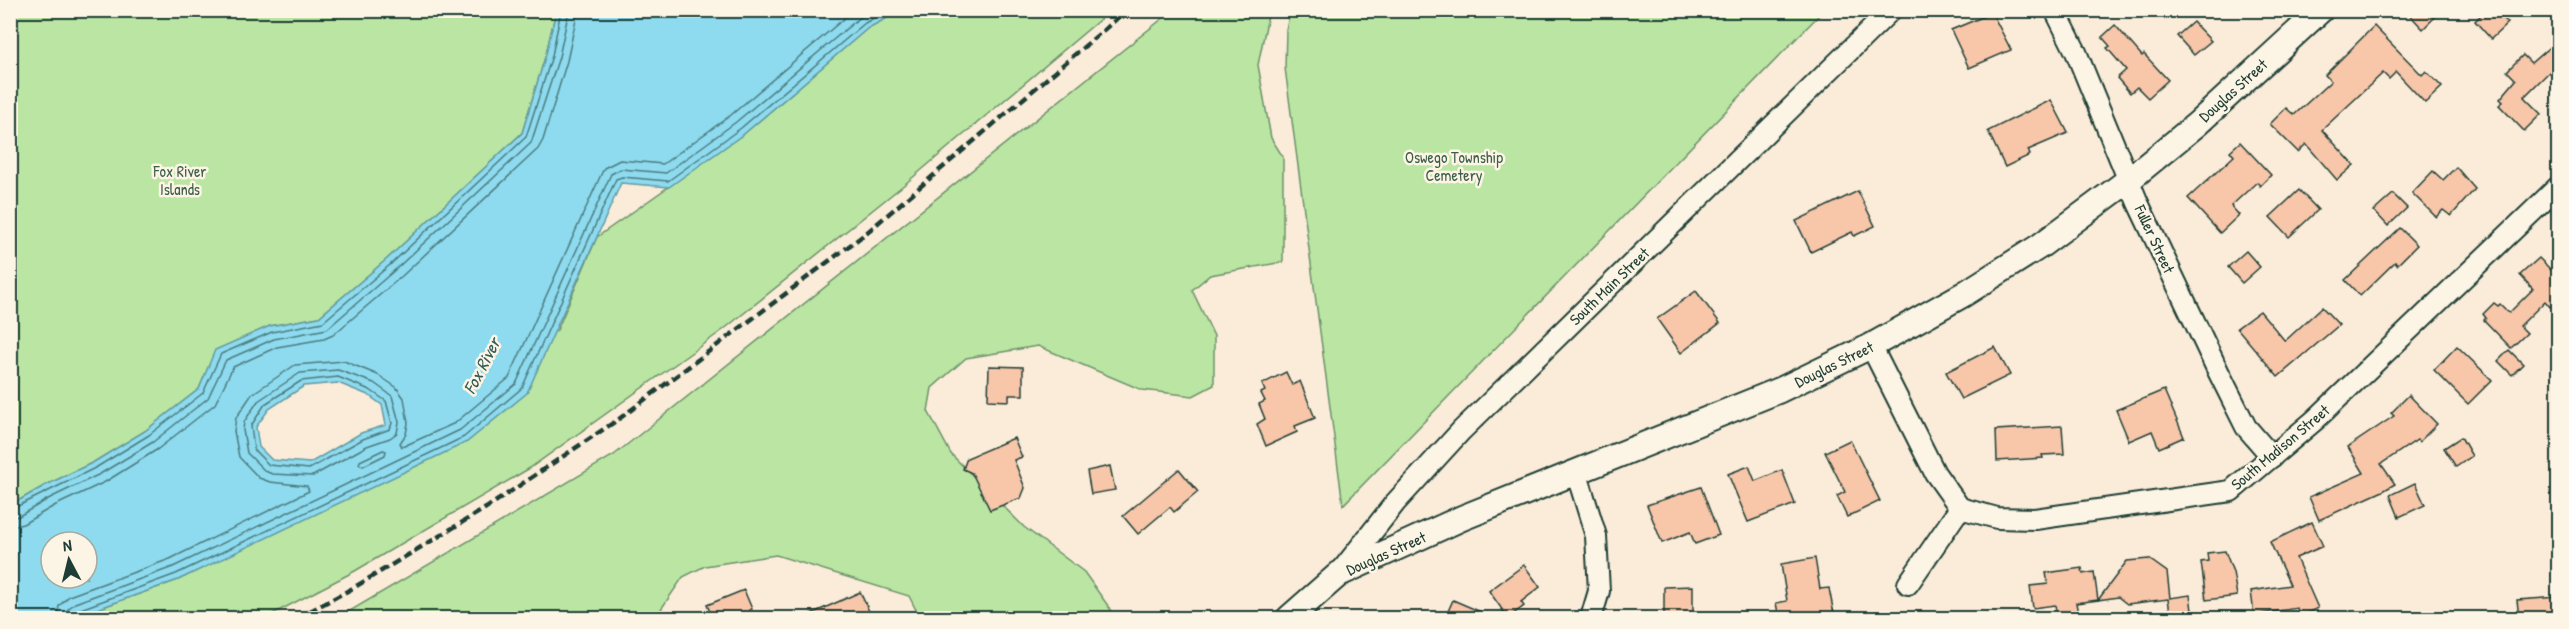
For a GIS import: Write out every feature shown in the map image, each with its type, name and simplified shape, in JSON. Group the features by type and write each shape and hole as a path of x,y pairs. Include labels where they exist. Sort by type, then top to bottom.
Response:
{"street":[{"name":"South Main Street","path":"1339,574 1395,503 1461,431 1891,10"},
{"name":"Fuller Street","path":"2055,10 2076,52 2138,203 2246,427 2272,458"},
{"name":"Douglas Street","path":"1289,618 1339,574 1462,518 1780,390 1871,346 1964,294 2040,246 2130,179 2197,123 2321,10"},
{"name":"South Madison Street","path":"1960,508 1997,518 2035,519 2231,491 2315,420 2559,187"},
{"path":"1871,346 1935,473 1960,508 1908,584"},
{"path":"1576,471 1596,536 1599,591 1591,618"}],"green space":[{"name":"Oswego Township Cemetery","path":"1290,10 1823,11 1343,505 1285,68 1286,30"},
{"name":"Fox River Islands","path":"10,11 556,11 546,54 522,133 387,259 319,317 270,326 216,350 199,389 145,431 94,462 11,505"},
{"path":"900,11 1110,11 905,184 723,330 530,468 355,571 265,618 72,618 178,580 301,519 557,330 597,237 745,133 868,28"},
{"path":"1172,11 1269,11 1258,65 1271,138 1283,157 1283,262 1210,275 1192,290 1214,336 1214,385 1193,396 1142,390 1038,346 966,358 932,388 928,411 951,454 1024,527 1084,572 1111,610 1111,618 920,618 909,596 776,555 705,566 683,577 655,618 338,618 614,455"}],"water":[{"name":"Fox River","path":"556,11 900,11 868,28 745,133 669,187 621,183 527,393 467,442 178,580 72,618 11,618 11,505 94,462 145,431 199,389 215,350 270,326 319,317 387,259 522,133 546,54","holes":["338,383 368,395 382,405 386,425 361,433 310,463 272,460 259,447 256,427 269,409 304,386"]}],"building":[{"path":"2405,10 2442,10 2423,29"},
{"path":"2486,10 2496,10 2508,23 2491,39 2475,21"},
{"path":"1992,13 2011,50 1969,68 1951,30"},
{"path":"2193,22 2211,41 2194,55 2177,36"},
{"path":"2115,25 2142,56 2144,54 2168,80 2148,98 2137,87 2130,93 2117,78 2126,70 2107,48 2110,46 2102,37"},
{"path":"2374,26 2422,75 2426,71 2442,87 2425,103 2396,72 2389,79 2383,73 2322,130 2354,165 2337,180 2306,144 2298,152 2270,124 2286,108 2294,115 2331,81 2325,75"},
{"path":"2559,39 2559,83 2549,72 2524,97 2541,114 2524,131 2499,105 2503,102 2500,99 2516,80 2507,71 2523,55 2531,63"},
{"path":"2051,100 2068,133 2028,150 2030,155 2005,167 1988,131"},
{"path":"2240,142 2271,175 2260,186 2257,182 2231,206 2239,215 2220,233 2188,198 2234,156 2230,151"},
{"path":"2456,167 2475,189 2451,216 2443,210 2436,217 2412,193 2433,171 2443,180"},
{"path":"2299,190 2318,210 2289,237 2270,217"},
{"path":"1858,191 1875,226 1854,236 1852,232 1811,252 1796,221"},
{"path":"2393,194 2407,208 2388,226 2374,211"},
{"path":"2400,228 2417,245 2397,265 2395,262 2360,296 2345,280"},
{"path":"2246,251 2260,267 2242,283 2228,267"},
{"path":"2539,258 2559,278 2559,299 2550,307 2545,301 2520,326 2527,333 2511,348 2484,320 2486,318 2483,314 2494,303 2498,306 2500,304 2509,313 2533,289 2520,275"},
{"path":"1696,291 1720,323 1681,353 1657,319"},
{"path":"2322,307 2339,325 2278,377 2237,328 2260,311 2285,341"},
{"path":"2457,346 2492,380 2468,404 2434,370"},
{"path":"1995,347 2010,375 1961,399 1946,372"},
{"path":"2509,350 2523,364 2512,375 2498,361"},
{"path":"989,366 1023,367 1023,395 1009,395 1009,401 988,400"},
{"path":"1286,372 1292,385 1300,381 1315,418 1295,426 1297,432 1266,446 1257,424 1265,419 1259,404 1265,401 1261,393 1265,391 1262,384"},
{"path":"2164,390 2184,437 2159,448 2152,431 2129,441 2116,410"},
{"path":"2409,395 2437,424 2419,442 2417,440 2381,464 2395,484 2319,520 2309,497 2364,473 2348,447 2394,416 2391,413"},
{"path":"2062,426 2064,454 1997,461 1996,430"},
{"path":"2461,437 2472,456 2456,467 2444,448"},
{"path":"1014,438 1022,457 1014,460 1025,488 1021,498 990,510 972,473 963,469 967,458"},
{"path":"1850,440 1880,501 1847,517 1837,496 1845,492 1825,452"},
{"path":"1110,466 1115,490 1091,494 1087,471"},
{"path":"1749,466 1755,481 1782,470 1795,504 1748,522 1728,474"},
{"path":"1179,469 1198,492 1174,512 1170,507 1138,534 1123,516"},
{"path":"2415,483 2425,505 2399,517 2390,495"},
{"path":"1701,487 1719,535 1695,544 1690,532 1662,543 1647,505"},
{"path":"2312,522 2323,546 2296,558 2318,608 2300,616 2297,608 2254,615 2251,591 2290,585 2270,542"},
{"path":"2225,551 2233,572 2237,596 2206,600 2201,562 2208,561 2207,553"},
{"path":"1815,558 1820,589 1829,588 1834,614 1809,618 1809,614 1779,618 1776,603 1787,601 1781,564"},
{"path":"2149,559 2167,572 2170,598 2190,595 2193,618 2171,618 2168,599 2127,604 2118,597 2098,600 2127,561"},
{"path":"1524,565 1540,587 1521,602 1524,606 1508,618 1489,591"},
{"path":"2082,568 2083,574 2094,572 2098,600 2076,603 2078,613 2057,616 2055,605 2033,608 2030,586 2048,584 2046,573"},
{"path":"1693,586 1693,618 1664,618 1664,587"},
{"path":"744,590 752,609 749,610 753,618 713,618 707,605"},
{"path":"860,592 869,611 852,618 802,618"},
{"path":"2559,597 2559,618 2519,618 2517,600"},
{"path":"1453,600 1495,618 1445,618"}],"railway":[{"path":"297,618 353,588 486,508 619,419 865,234 1127,10"}]}
